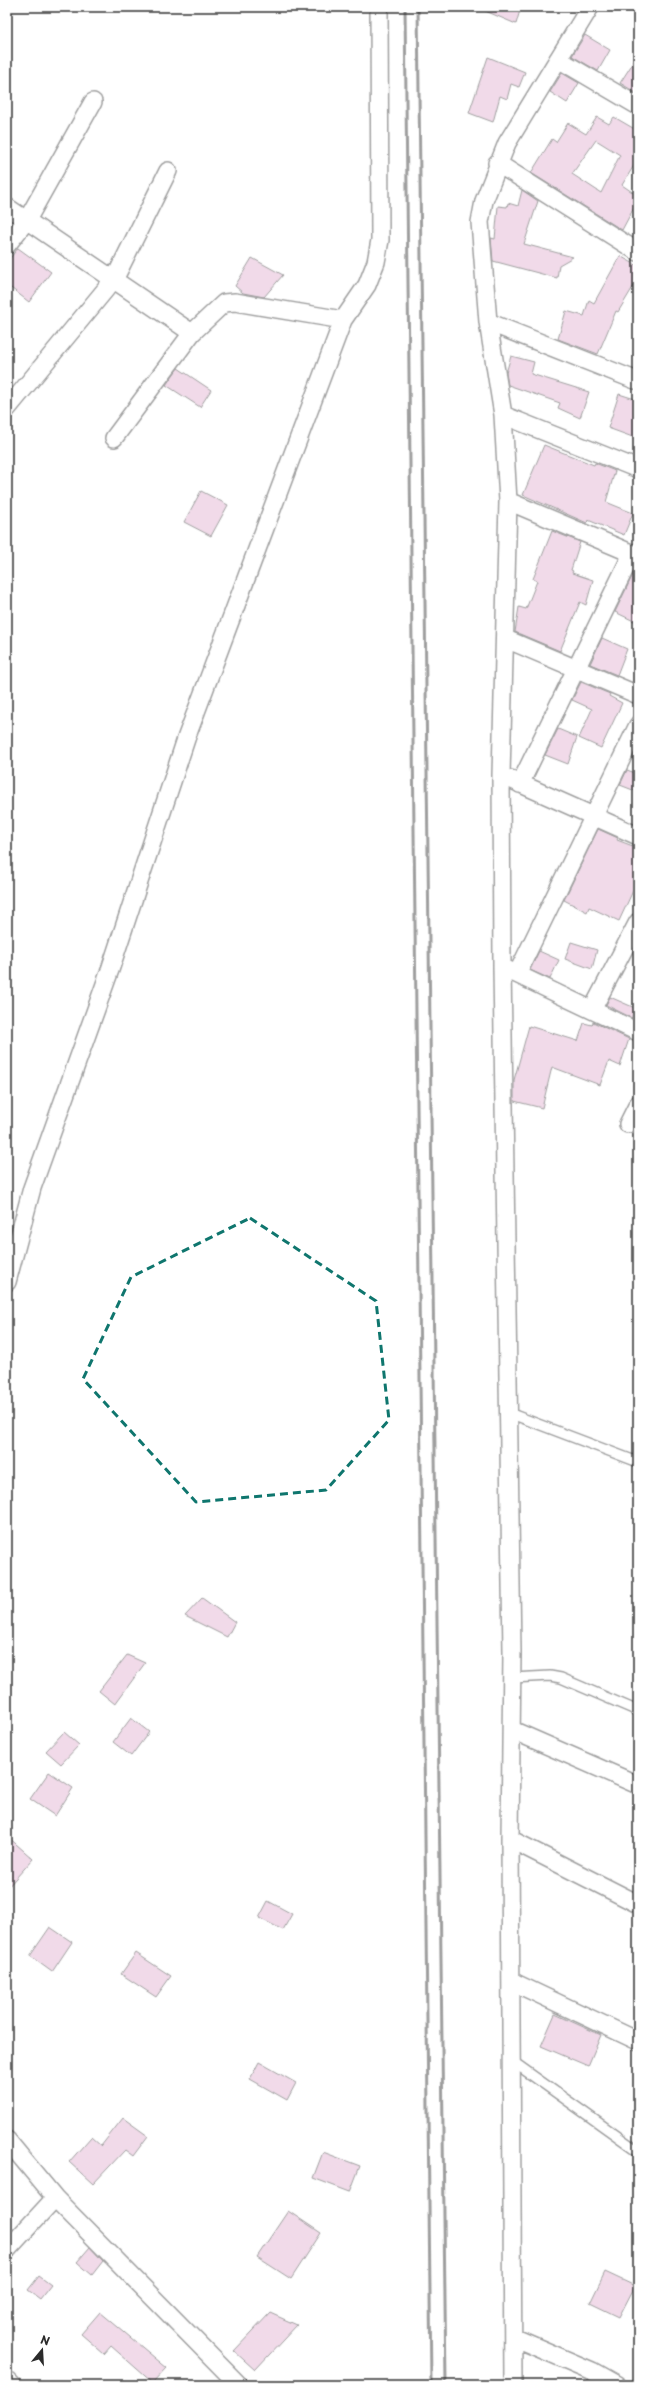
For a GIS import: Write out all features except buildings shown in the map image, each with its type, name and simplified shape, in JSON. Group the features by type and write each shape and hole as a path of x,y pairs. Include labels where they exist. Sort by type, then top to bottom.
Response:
{"street":[{"path":"7,1282 32,1188 110,970 187,736 343,320 366,285 376,262 380,240 379,7"},
{"path":"513,2385 510,1839 512,1678 502,967 501,775 506,639 508,501 503,415 488,322 480,222 484,201 497,164 507,144 590,7"},
{"path":"558,59 638,106"},
{"path":"7,245 27,220 92,102"},
{"path":"497,164 638,252"},
{"path":"7,409 115,278 168,171"},
{"path":"7,207 115,278 192,333"},
{"path":"114,438 192,333 224,303 235,302 343,320"},
{"path":"488,322 635,380"},
{"path":"503,415 638,469"},
{"path":"508,501 635,555 576,669 520,784"},
{"path":"506,639 638,696"},
{"path":"517,974 638,724"},
{"path":"501,775 638,836"},
{"path":"592,1010 638,922"},
{"path":"502,967 638,1032"},
{"path":"628,1124 638,1104"},
{"path":"512,1730 638,1785"},
{"path":"510,1839 638,1904"},
{"path":"511,1981 638,2041"},
{"path":"7,2140 56,2198 239,2385"},
{"path":"7,2250 56,2198"},
{"path":"512,2338 592,2371 617,2385"},
{"path":"7,2380 11,2385"}],"lane":[{"path":"509,1413 638,1462"},
{"path":"512,1678 550,1676 561,1678 638,1711"},
{"path":"512,2061 638,2151"}],"highlighted area":[{"path":"250,1218 376,1301 389,1420 326,1490 196,1502 83,1379 131,1277"}],"railway":[{"path":"405,7 431,2385"},
{"path":"418,7 446,2385"}]}
